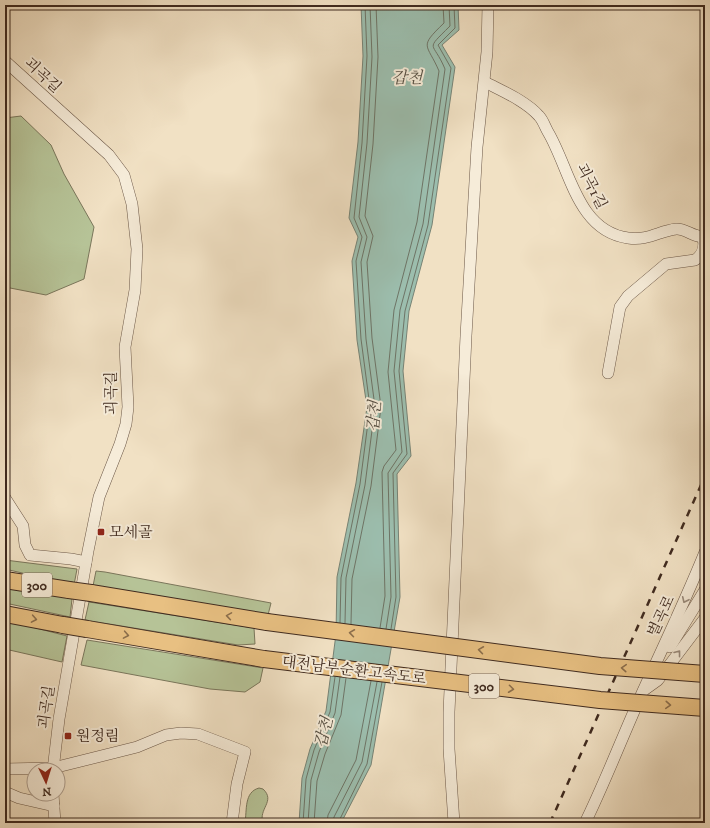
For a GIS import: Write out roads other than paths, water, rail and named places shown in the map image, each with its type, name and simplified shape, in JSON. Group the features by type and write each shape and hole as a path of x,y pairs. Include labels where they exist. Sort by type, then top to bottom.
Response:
{"highway":[{"name":"300","path":"5,580 267,622 600,666 705,674"},
{"name":"대전남부순환고속도로","path":"5,614 264,659 600,700 705,708"}],"street":[{"path":"454,823 449,749 449,712 466,336 477,147 485,82 488,5"},
{"name":"괴곡길","path":"5,61 109,155 124,175 132,204 137,249 135,290 125,347 128,407 126,424 99,497 86,562 59,719 54,762"},
{"name":"괴곡1길","path":"485,82 527,106 539,116 554,142 584,209 591,220 614,234 628,238 652,237 676,229 704,236"},
{"path":"608,373 620,307 628,296 666,264 695,260 699,257 704,245 704,236"},
{"path":"5,498 23,526 25,545 30,555 86,562"},
{"name":"벌곡로","path":"585,823 601,791 642,692 692,585 705,552"},
{"name":"벌곡로","path":"642,692 705,590"},
{"path":"642,692 658,680 705,618"},
{"path":"66,766 137,747 166,735 181,733 198,734 245,752 237,784 232,823"},
{"path":"5,769 26,769"},
{"path":"5,792 19,798 54,806"},
{"path":"54,802 55,823"}],"water":[{"name":"갑천","path":"361,5 458,5 459,30 442,45 455,67 432,225 409,311 403,371 411,456 397,474 400,597 371,765 341,823 299,823 302,778 310,749 326,711 336,634 337,577 356,483 367,407 357,340 352,261 358,237 349,218 358,142 363,56"}],"railway":[{"path":"550,823 705,476"}],"place":[{"name":"모세골","path":"101,532"},
{"name":"원정림","path":"68,736"}]}
